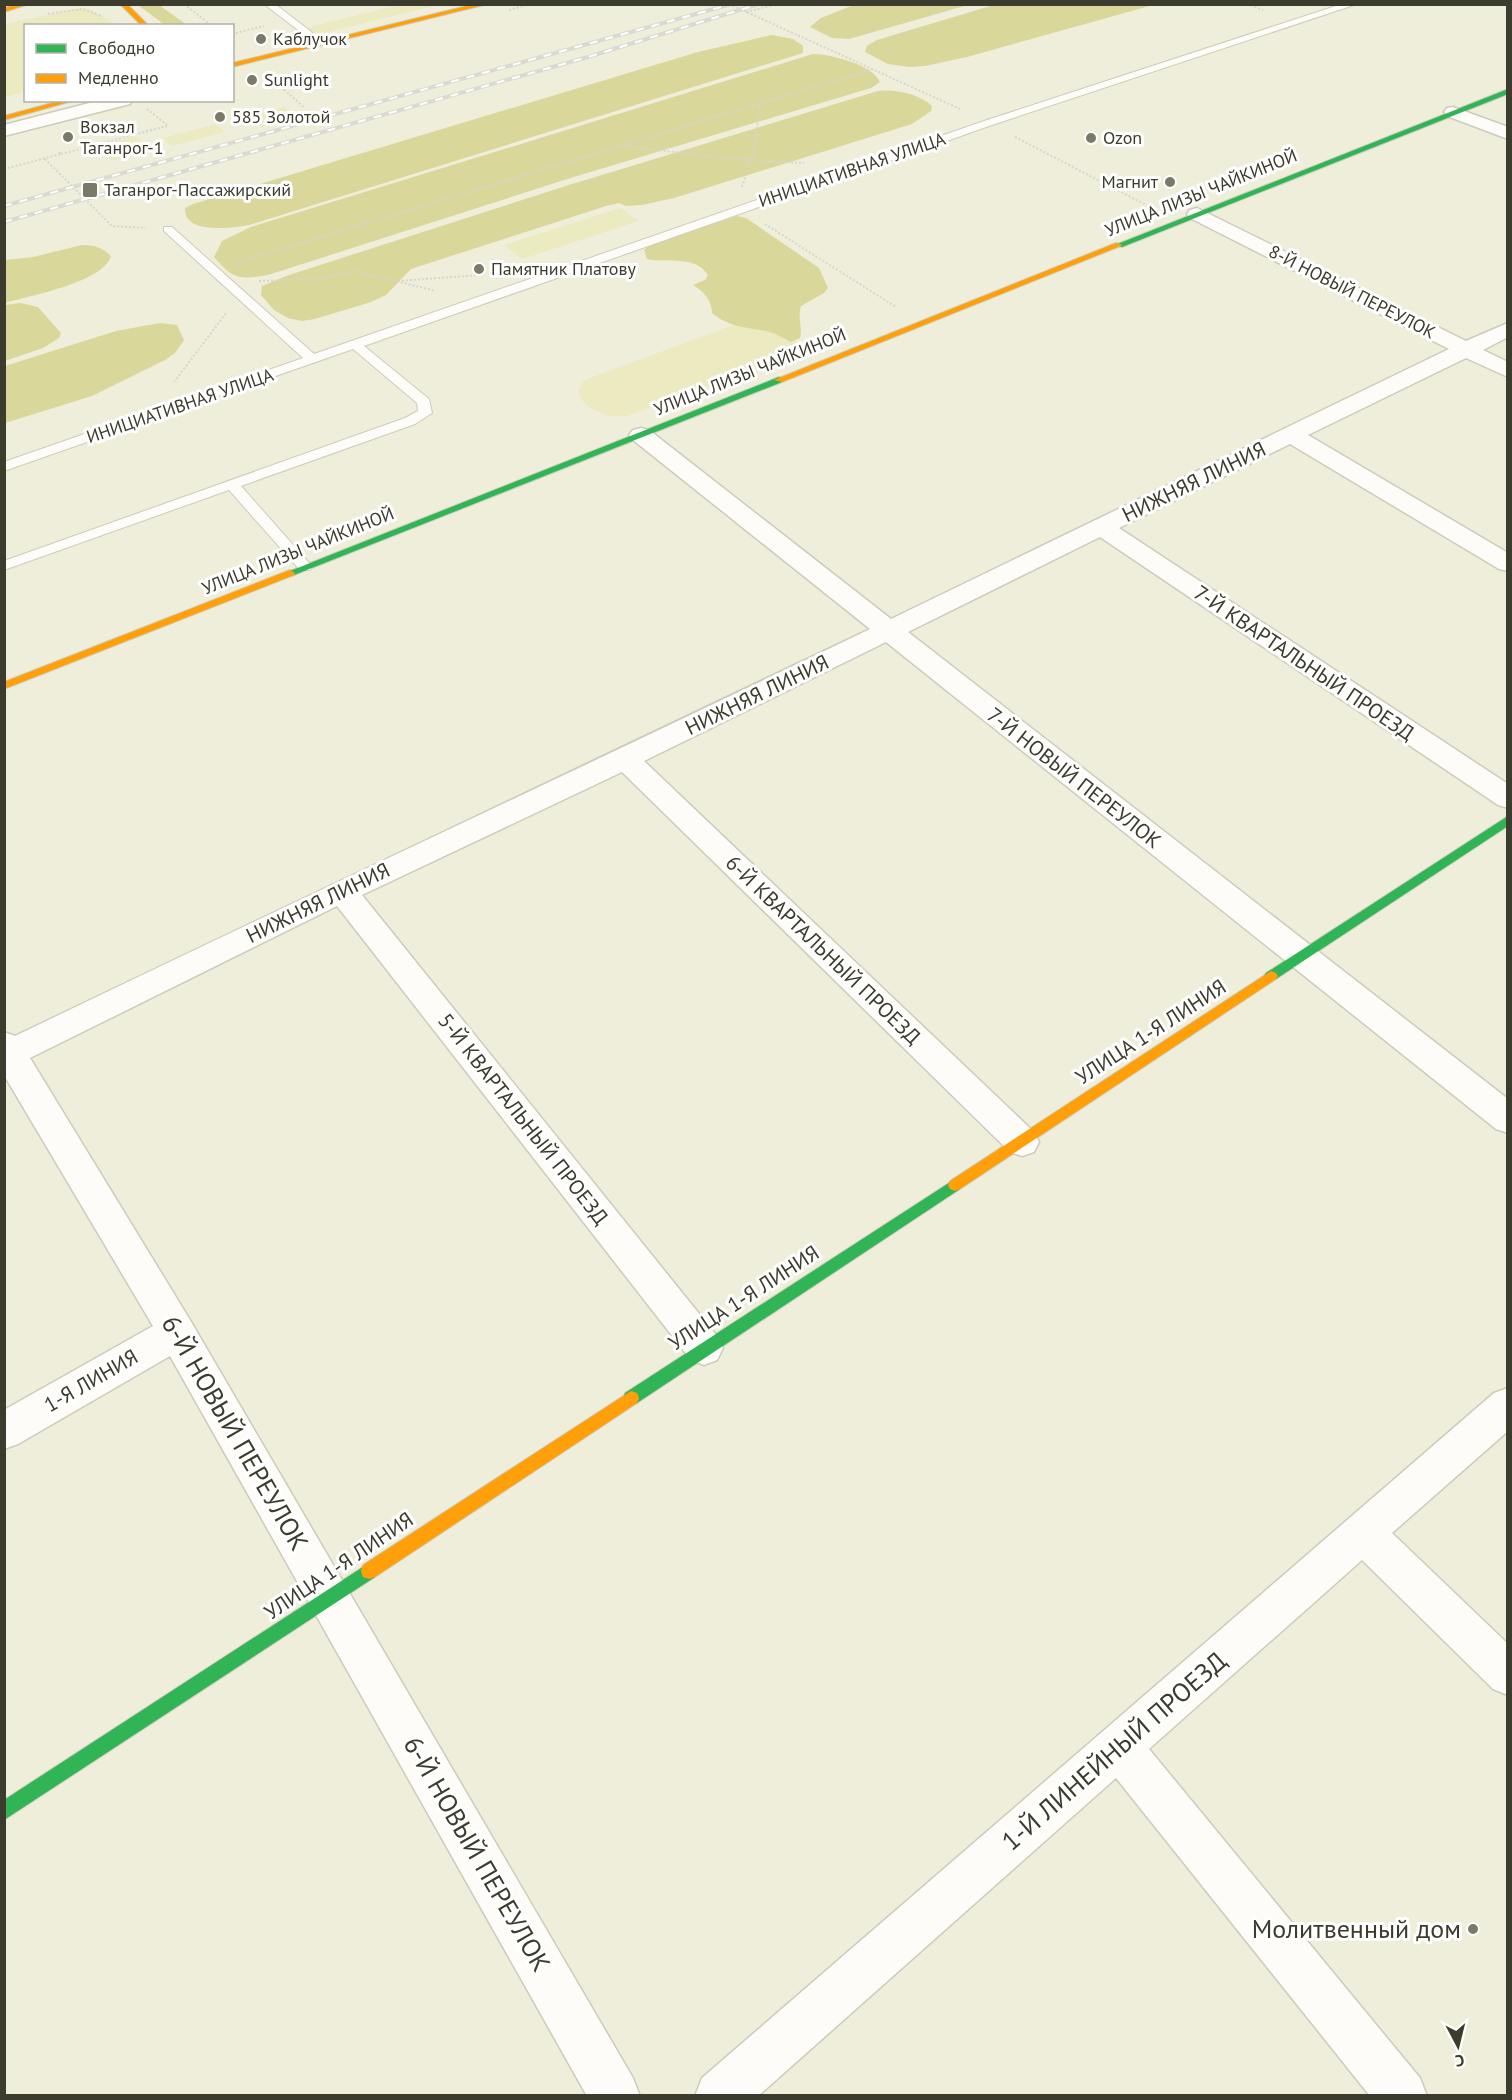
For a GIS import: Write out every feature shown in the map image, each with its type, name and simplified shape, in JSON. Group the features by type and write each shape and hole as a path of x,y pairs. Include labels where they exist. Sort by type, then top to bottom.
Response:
{"main road":[{"path":"4,10 26,4"},
{"path":"123,4 144,24"},
{"path":"234,63 271,57 485,4"},
{"name":"УЛИЦА ЛИЗЫ ЧАЙКИНОЙ","path":"4,686 1508,90"},
{"path":"4,118 65,102"},
{"name":"УЛИЦА 1-Я ЛИНИЯ","path":"4,1811 1508,820"}],"street":[{"path":"4,131 116,102"},
{"path":"1453,112 1508,134"},
{"name":"8-Й НОВЫЙ ПЕРЕУЛОК","path":"1197,214 1508,371"},
{"name":"НИЖНЯЯ ЛИНИЯ","path":"6,1052 625,759 1508,329"},
{"name":"7-Й НОВЫЙ ПЕРЕУЛОК","path":"641,435 1301,958 1508,1119"},
{"path":"1291,435 1508,564"},
{"name":"7-Й КВАРТАЛЬНЫЙ ПРОЕЗД","path":"1101,528 1508,798"},
{"name":"6-Й КВАРТАЛЬНЫЙ ПРОЕЗД","path":"625,759 1022,1142"},
{"name":"5-Й КВАРТАЛЬНЫЙ ПРОЕЗД","path":"342,891 704,1348"},
{"name":"6-Й НОВЫЙ ПЕРЕУЛОК","path":"6,1052 177,1332 615,2096"},
{"name":"1-Я ЛИНИЯ","path":"4,1431 177,1332"},
{"name":"1-Й ЛИНЕЙНЫЙ ПРОЕЗД","path":"720,2096 1508,1406"},
{"path":"1363,1533 1508,1674"},
{"path":"1118,1746 1402,2096"}],"lane":[{"name":"ИНИЦИАТИВНАЯ УЛИЦА","path":"4,467 988,123 1353,4"},
{"path":"270,5 322,44"},
{"path":"168,229 312,359"},
{"path":"4,566 410,421 425,413 424,402 354,344"},
{"path":"232,485 305,567"}],"path":[{"path":"184,4 209,24"},
{"path":"729,4 988,123 1158,212"},
{"path":"745,12 778,4"},
{"path":"213,270 873,69"},
{"path":"284,89 305,108"},
{"path":"760,103 759,131 753,160 736,211 922,323"},
{"path":"4,170 167,126 150,112"},
{"path":"622,145 855,169"},
{"path":"58,151 61,154"},
{"path":"45,159 112,226 168,229"},
{"path":"128,424 176,380 236,291 276,279 318,279 354,271 445,293 490,297"}],"shaded area":[{"path":"856,4 968,5 849,39 832,38 810,27 821,18"},
{"path":"997,4 1153,5 967,57 925,66 909,67 888,64 865,52 867,46 877,40"},
{"path":"138,5 159,5 186,24 164,24"},
{"path":"399,5 438,5 324,33 313,34 307,30 313,26"},
{"path":"81,8 90,9 115,24 24,24 24,91 5,97 5,24"},
{"path":"772,35 793,39 803,46 803,53 249,225 210,228 200,226 187,217 185,208 193,204 698,52"},
{"path":"813,54 851,62 869,70 880,82 871,88 577,176 268,275 237,276 226,270 214,257 222,241 251,227"},
{"path":"878,91 914,95 932,106 931,111 912,124 674,198 642,205 626,206 619,203 606,206 411,269 386,295 371,302 315,319 302,321 288,318 274,310 261,295 262,286 286,276 569,185"},
{"path":"284,107 293,114 244,127 235,120"},
{"path":"216,124 225,132 172,146 163,138"},
{"path":"135,136 151,151 112,161 97,146"},
{"path":"620,208 639,221 522,259 504,245"},
{"path":"737,216 746,218 819,268 828,288 824,293 801,306 800,338 791,342 772,333 737,326 718,318 712,313 706,296 693,285 705,280 708,275 702,268 688,262 647,259 644,250 649,245"},
{"path":"82,245 98,247 111,256 95,273 81,280 5,303 5,260 33,257"},
{"path":"21,303 38,307 61,333 59,338 43,348 5,361 5,305"},
{"path":"160,323 177,325 184,340 175,353 165,360 92,396 5,423 5,366 116,331"},
{"path":"736,324 794,337 798,344 796,350 789,356 627,416 609,416 591,408 579,395 581,384 587,379"}],"railway":[{"path":"4,222 588,57 759,4"},
{"path":"4,206 728,5"}],"traffic: fast":[{"path":"1119,245 1508,91"},
{"path":"290,573 779,380"},
{"path":"1271,976 1508,820"},
{"path":"631,1398 955,1185"},
{"path":"4,1811 369,1571"}],"traffic: slow":[{"path":"4,10 26,4"},
{"path":"123,4 144,24"},
{"path":"234,65 485,4"},
{"path":"4,118 65,102"},
{"path":"779,380 1119,245"},
{"path":"4,686 290,573"},
{"path":"955,1185 1271,976"},
{"path":"369,1571 631,1398"}],"place":[{"name":"Каблучок","path":"261,39"},
{"name":"Sunlight","path":"252,80"},
{"name":"585 Золотой","path":"220,117"},
{"name":"Вокзал Таганрог-1","path":"68,137"},
{"name":"Ozon","path":"1091,138"},
{"name":"Магнит","path":"1170,182"},
{"name":"Таганрог-Пассажирский","path":"90,190"},
{"name":"Памятник Платову","path":"479,269"},
{"name":"Молитвенный дом","path":"1473,1929"}]}
